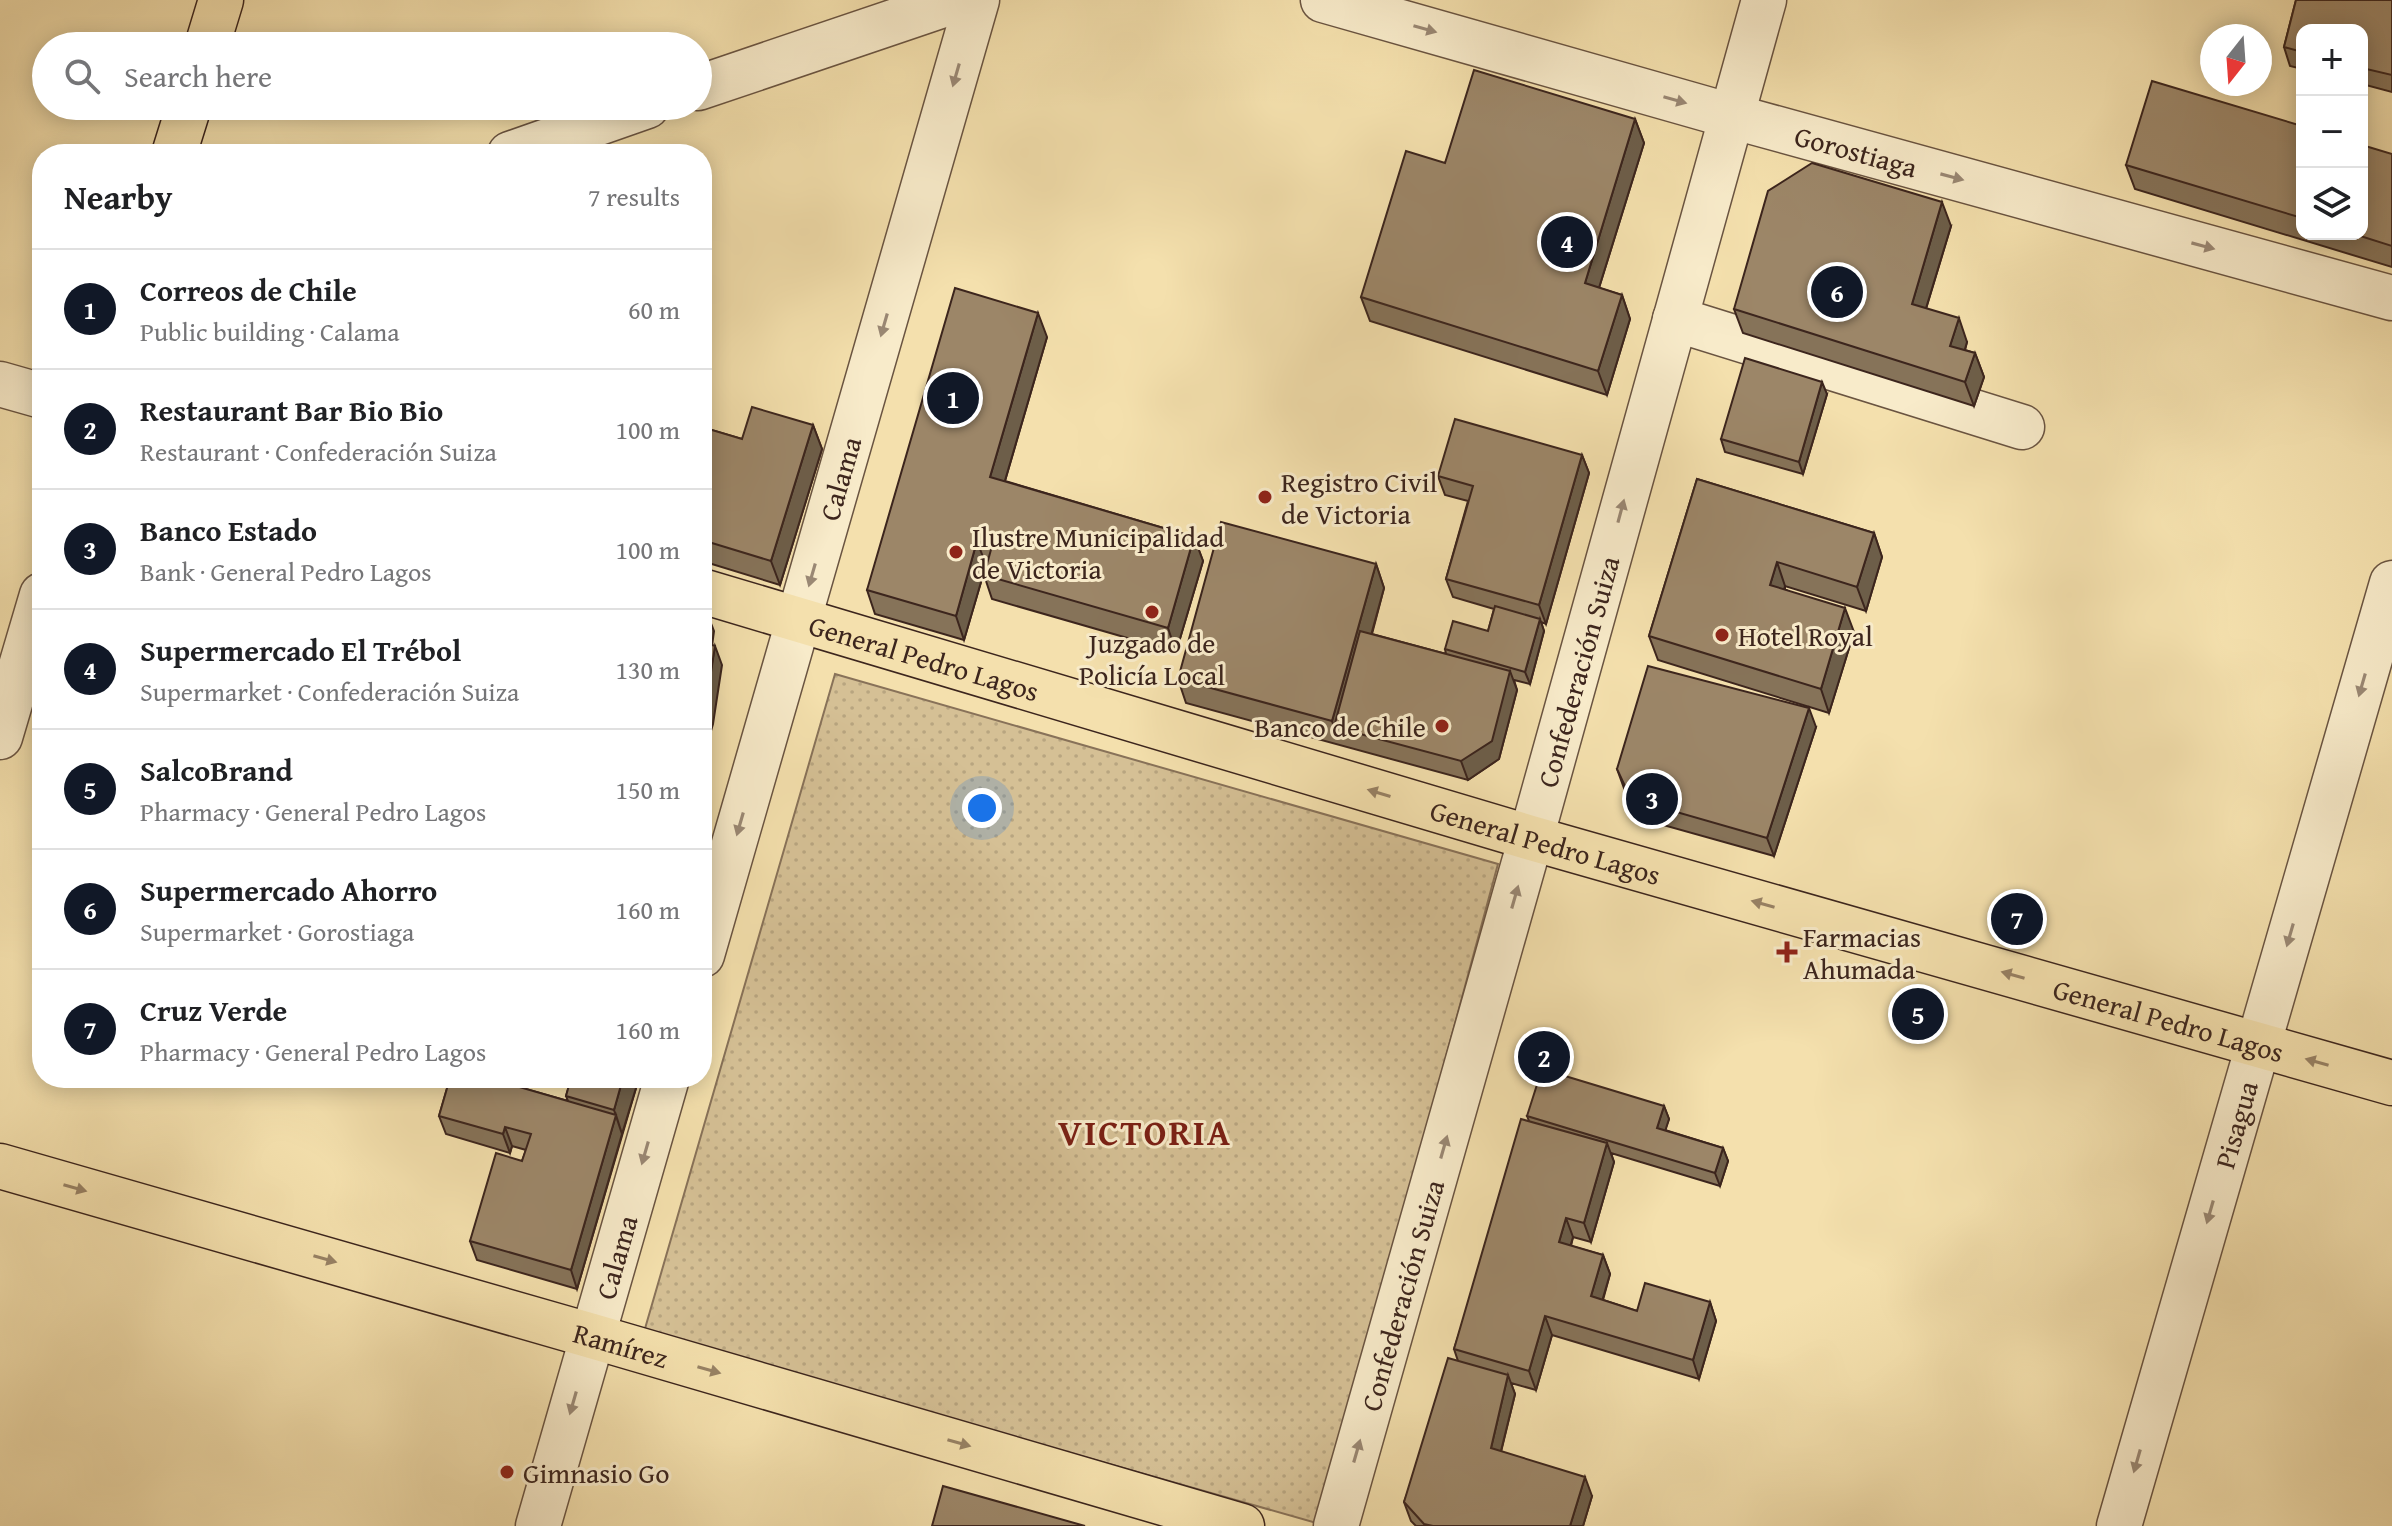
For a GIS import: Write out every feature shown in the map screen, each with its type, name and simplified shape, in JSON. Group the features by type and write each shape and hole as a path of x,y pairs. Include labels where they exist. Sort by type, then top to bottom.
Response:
{"main road":[{"path":"211,32 221,0"},
{"path":"177,144 185,120"},
{"name":"General Pedro Lagos","path":"712,594 1531,838 2392,1083"},
{"name":"Ramírez","path":"0,1166 1242,1526"}],"street":[{"path":"712,83 958,0"},
{"name":"Calama","path":"712,920 977,0"},
{"name":"Gorostiaga","path":"1323,0 2392,298"},
{"name":"Confederación Suiza","path":"1336,1526 1764,0"},
{"path":"539,144 607,120"},
{"path":"1675,319 2022,427"},
{"path":"0,384 32,393"},
{"name":"Pisagua","path":"2119,1526 2392,583"},
{"path":"0,737 32,629"},
{"name":"Calama","path":"538,1526 664,1088"}],"shaded area":[{"path":"835,674 1498,864 1320,1524 644,1332"}],"building":[{"path":"2296,0 2392,0 2392,75 2368,69 2368,24 2296,24 2296,50 2284,47"},
{"path":"1474,70 1635,119 1585,283 1622,295 1598,371 1361,297 1406,151 1445,163"},
{"path":"2152,81 2296,124 2296,216 2126,165"},
{"path":"2368,147 2392,154 2392,246 2368,238"},
{"path":"1812,163 1942,202 1912,304 1959,318 1950,346 1975,353 1965,382 1734,309 1768,191"},
{"path":"955,288 1038,313 990,477 1194,537 1168,628 984,575 992,546 977,541 956,616 867,590"},
{"path":"1745,358 1822,382 1799,462 1721,439"},
{"path":"752,407 813,425 771,561 712,543 712,430 742,439"},
{"path":"1455,419 1582,455 1539,605 1446,579 1473,486 1438,476"},
{"path":"1697,479 1874,533 1857,587 1777,562 1770,585 1845,608 1821,689 1649,636"},
{"path":"1221,522 1376,564 1332,721 1178,679"},
{"path":"1495,606 1540,619 1525,672 1445,649 1453,621 1488,631"},
{"path":"1360,631 1510,671 1492,741 1461,761 1334,727"},
{"path":"1648,666 1809,708 1767,838 1631,799 1617,769"},
{"path":"1542,1069 1664,1106 1657,1128 1723,1148 1715,1173 1527,1116"},
{"path":"447,1088 523,1088 616,1115 571,1270 470,1241 496,1153 522,1161 531,1134 505,1127 503,1134 439,1116"},
{"path":"568,1088 620,1088 614,1110 566,1096"},
{"path":"1521,1119 1607,1143 1584,1223 1566,1218 1559,1242 1603,1255 1591,1296 1637,1311 1645,1283 1710,1302 1693,1360 1545,1316 1529,1371 1454,1349"},
{"path":"1448,1358 1508,1375 1491,1448 1585,1477 1570,1526 1433,1526 1424,1524 1404,1502"},
{"path":"943,1486 1085,1526 932,1526"}],"place":[{"name":"Supermercado El Trébol","path":"1567,242"},
{"name":"Supermercado Ahorro","path":"1837,292"},
{"name":"Correos de Chile","path":"953,398"},
{"name":"Registro Civil de Victoria","path":"1265,497"},
{"name":"Ilustre Municipalidad de Victoria","path":"956,552"},
{"name":"Juzgado de Policía Local","path":"1152,612"},
{"name":"Hotel Royal","path":"1722,635"},
{"name":"Banco de Chile","path":"1442,726"},
{"name":"Banco Estado","path":"1652,799"},
{"name":"Cruz Verde","path":"2017,919"},
{"name":"Farmacias Ahumada","path":"1787,952"},
{"name":"SalcoBrand","path":"1918,1014"},
{"name":"Restaurant Bar Bio Bio","path":"1544,1057"},
{"name":"Gimnasio Go","path":"507,1472"}],"district":[{"name":"VICTORIA","path":"1145,1131"}]}
